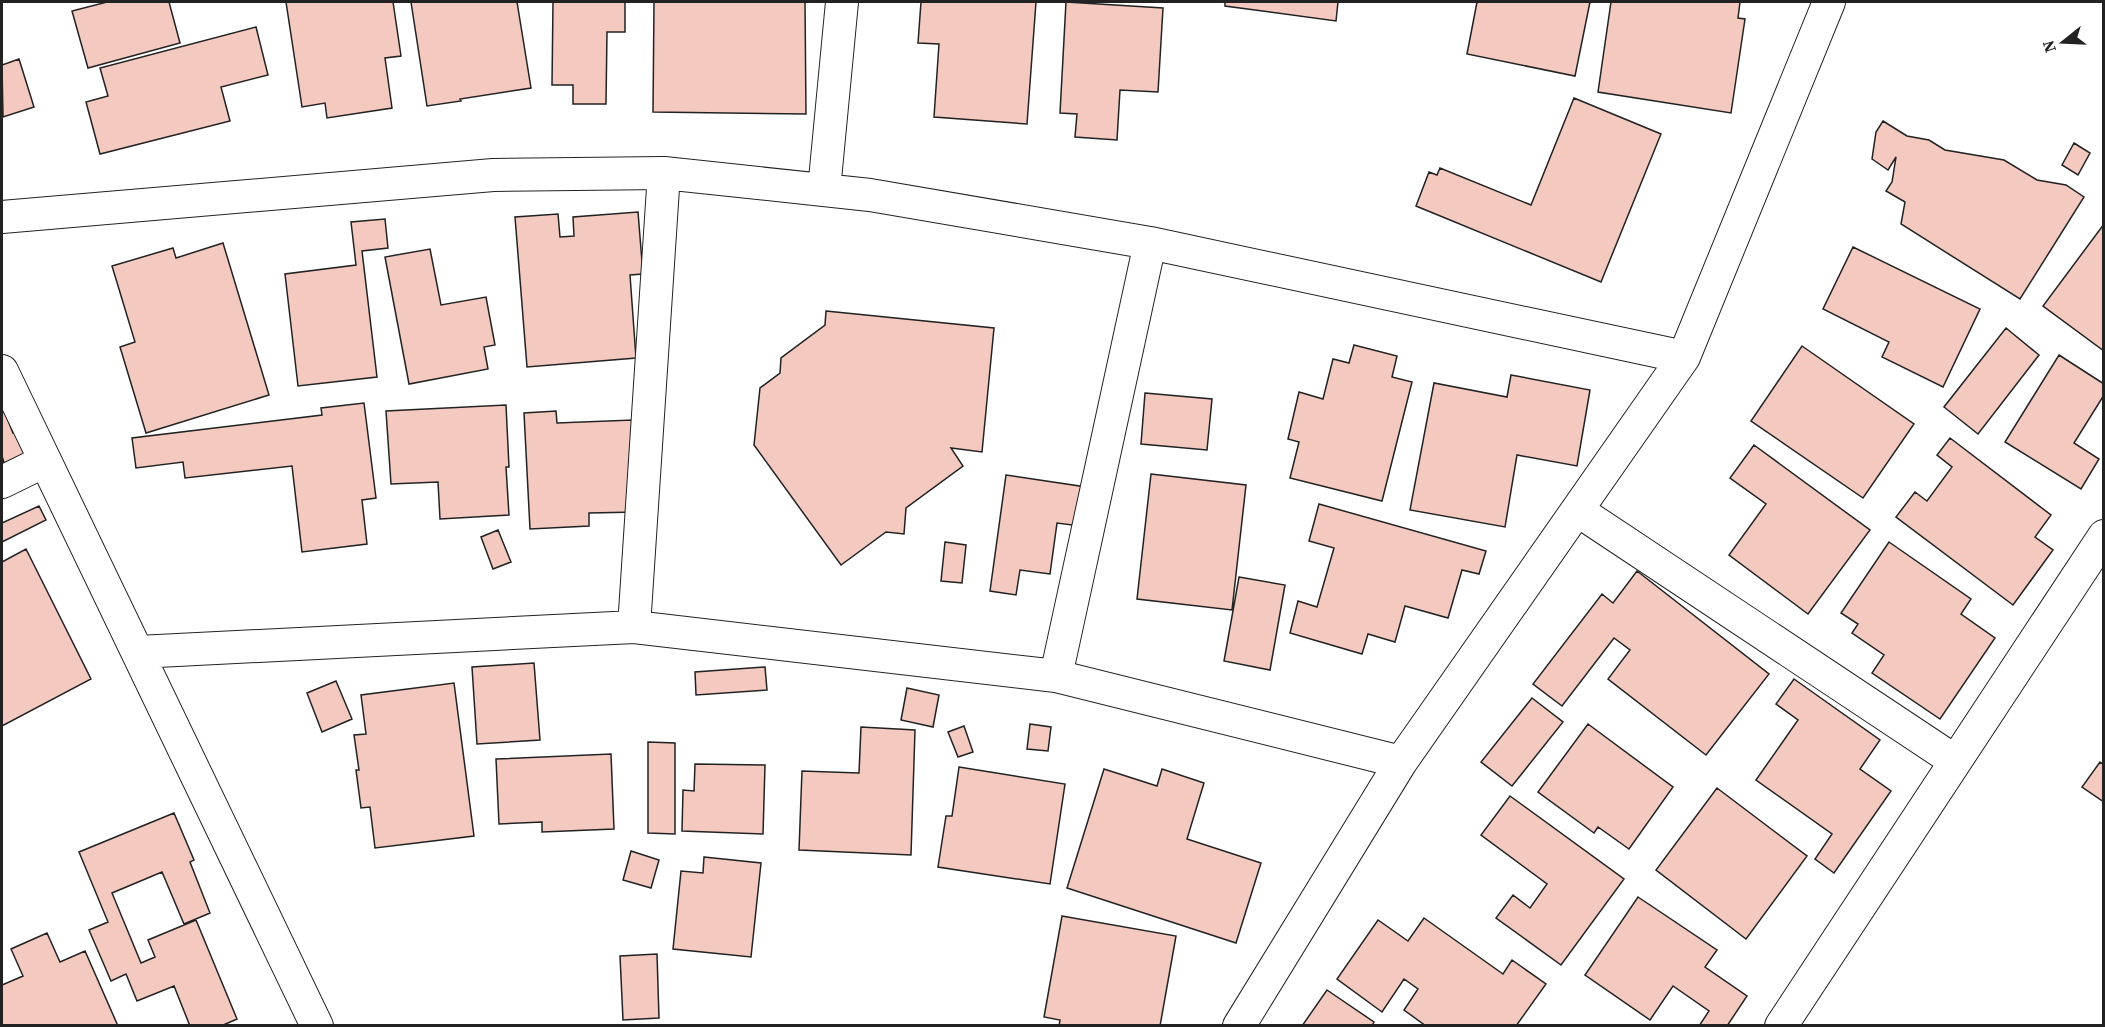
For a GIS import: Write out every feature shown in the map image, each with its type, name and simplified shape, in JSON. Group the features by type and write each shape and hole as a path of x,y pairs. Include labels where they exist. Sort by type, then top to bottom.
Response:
{"street":[{"path":"824,190 842,2"},
{"path":"1239,1026 1401,762 1683,357 1829,2"},
{"path":"634,627 664,173"},
{"path":"2,217 494,175 664,173 870,195 1150,243 1683,357"},
{"path":"1056,676 1150,243"},
{"path":"2,371 317,1026"},
{"path":"2,482 45,461"},
{"path":"1576,510 1955,761"},
{"path":"1781,1026 2103,536"},
{"path":"138,652 634,627 1056,676 1401,762"}],"building":[{"path":"107,2 169,2 180,43 88,68 72,11"},
{"path":"286,2 393,2 401,56 385,58 392,108 327,118 325,103 302,107"},
{"path":"411,2 517,2 531,88 427,106"},
{"path":"553,2 625,2 625,32 607,32 606,104 573,104 573,85 552,85"},
{"path":"654,2 805,2 806,114 653,112"},
{"path":"921,2 1036,2 1027,124 934,117 939,44 918,43"},
{"path":"1066,2 1163,8 1158,92 1120,90 1117,140 1075,137 1077,114 1060,113"},
{"path":"1225,2 1338,2 1336,21 1225,6"},
{"path":"1477,2 1590,2 1575,76 1467,54"},
{"path":"1611,2 1740,2 1738,18 1745,19 1731,113 1598,92"},
{"path":"256,27 268,75 221,87 230,121 100,154 86,102 108,96 100,68"},
{"path":"19,59 34,107 3,117 2,65"},
{"path":"1574,98 1661,134 1601,282 1416,206 1429,172 1437,175 1440,168 1531,205"},
{"path":"1883,121 1907,136 1929,140 1945,150 2004,160 2037,180 2066,185 2084,197 2020,299 1901,224 1905,202 1886,191 1892,182 1896,157 1888,170 1872,159 1876,132"},
{"path":"2074,143 2090,153 2078,175 2062,165"},
{"path":"638,212 643,274 630,275 636,358 527,367 515,217 558,214 560,237 574,236 573,217"},
{"path":"385,219 388,248 362,251 377,377 298,386 285,274 356,265 351,222"},
{"path":"2104,224 2104,351 2043,306"},
{"path":"223,243 269,395 146,433 120,347 135,342 112,266 173,248 176,258"},
{"path":"1853,247 1980,309 1943,387 1882,357 1889,342 1823,309"},
{"path":"430,249 441,305 486,297 495,345 484,347 488,369 409,384 385,257"},
{"path":"826,311 994,328 982,452 951,448 963,466 906,508 904,534 886,532 841,565 754,445 760,388 780,373 781,358 825,325"},
{"path":"2006,328 2039,355 1978,434 1944,407"},
{"path":"1354,345 1397,356 1392,377 1412,382 1382,501 1290,478 1299,442 1288,439 1299,392 1323,399 1333,359 1349,363"},
{"path":"1802,346 1914,424 1863,498 1751,421"},
{"path":"2059,355 2104,384 2104,395 2074,443 2099,459 2081,489 2005,442"},
{"path":"1511,375 1590,390 1577,466 1517,455 1505,527 1410,510 1434,383 1507,397"},
{"path":"1145,393 1212,399 1207,450 1141,444"},
{"path":"364,403 376,498 362,500 367,544 302,552 292,466 185,478 183,462 136,468 132,438 322,415 321,408"},
{"path":"2,405 13,433 24,429 34,454 5,466 2,456"},
{"path":"506,405 509,515 440,519 438,482 391,484 386,411"},
{"path":"556,411 557,423 633,420 637,512 589,513 589,526 530,529 524,413"},
{"path":"1950,438 2051,515 2035,537 2053,550 2013,605 1896,517 1915,492 1927,501 1952,467 1937,455"},
{"path":"1754,445 1870,530 1808,614 1729,555 1766,504 1730,478"},
{"path":"1151,474 1246,485 1232,610 1137,599"},
{"path":"1006,475 1086,487 1080,526 1057,523 1050,574 1020,570 1016,595 990,591"},
{"path":"1319,504 1486,551 1479,574 1462,570 1448,618 1405,606 1395,642 1368,634 1362,654 1290,633 1298,601 1317,607 1334,548 1309,541"},
{"path":"39,506 46,520 2,542 2,523"},
{"path":"498,530 511,562 493,569 481,537"},
{"path":"945,542 966,545 962,583 941,581"},
{"path":"1889,542 1971,599 1961,614 1995,638 1940,719 1872,673 1884,655 1852,633 1858,624 1841,613"},
{"path":"26,549 91,679 2,726 2,562"},
{"path":"1637,571 1769,674 1706,755 1608,679 1630,650 1614,638 1562,706 1533,684 1602,594 1613,603"},
{"path":"1239,577 1285,585 1270,670 1224,661"},
{"path":"534,663 540,740 477,744 472,667"},
{"path":"765,667 767,690 696,695 695,672"},
{"path":"1794,679 1880,740 1860,769 1891,791 1834,873 1815,859 1832,834 1756,780 1798,720 1776,704"},
{"path":"336,681 352,719 322,732 307,693"},
{"path":"454,683 474,836 375,848 370,807 361,808 356,770 359,770 354,735 366,734 361,695"},
{"path":"907,688 939,695 933,727 901,720"},
{"path":"1532,698 1563,722 1512,786 1481,762"},
{"path":"1030,724 1051,727 1048,751 1027,749"},
{"path":"1588,724 1673,787 1629,849 1598,827 1594,833 1538,792"},
{"path":"964,726 973,752 958,757 948,732"},
{"path":"861,727 915,730 911,855 799,850 802,771 859,773"},
{"path":"648,742 675,743 675,834 648,833"},
{"path":"611,754 614,829 542,832 542,822 499,824 496,759"},
{"path":"2100,762 2104,765 2104,802 2082,787"},
{"path":"695,764 765,765 763,834 682,831 683,790 694,791"},
{"path":"959,767 1065,784 1050,884 938,867 946,816 952,816"},
{"path":"1104,769 1157,786 1162,769 1204,783 1187,839 1261,863 1236,943 1067,888"},
{"path":"1717,788 1807,856 1746,939 1656,870"},
{"path":"1510,796 1624,879 1561,965 1496,918 1513,895 1530,908 1547,884 1481,835"},
{"path":"174,813 194,860 190,862 210,913 184,924 162,872 112,893 141,963 155,957 148,940 196,920 237,1019 221,1026 190,1026 174,986 137,1001 126,974 111,981 89,930 108,922 79,852"},
{"path":"631,851 659,860 651,888 623,880"},
{"path":"704,857 761,863 751,957 673,949 681,871 703,873"},
{"path":"1638,897 1717,950 1705,967 1747,996 1727,1026 1699,1026 1709,1011 1673,986 1650,1020 1585,975"},
{"path":"1062,916 1176,936 1160,1026 1059,1026 1060,1020 1044,1017"},
{"path":"1424,918 1503,974 1512,960 1546,984 1516,1026 1426,1026 1404,1010 1418,989 1404,979 1382,1012 1337,979 1378,920 1408,941"},
{"path":"47,933 60,962 85,951 118,1026 2,1026 2,985 23,976 11,949"},
{"path":"657,954 659,1018 623,1020 620,956"},
{"path":"1327,990 1374,1022 1372,1026 1302,1026"}]}
